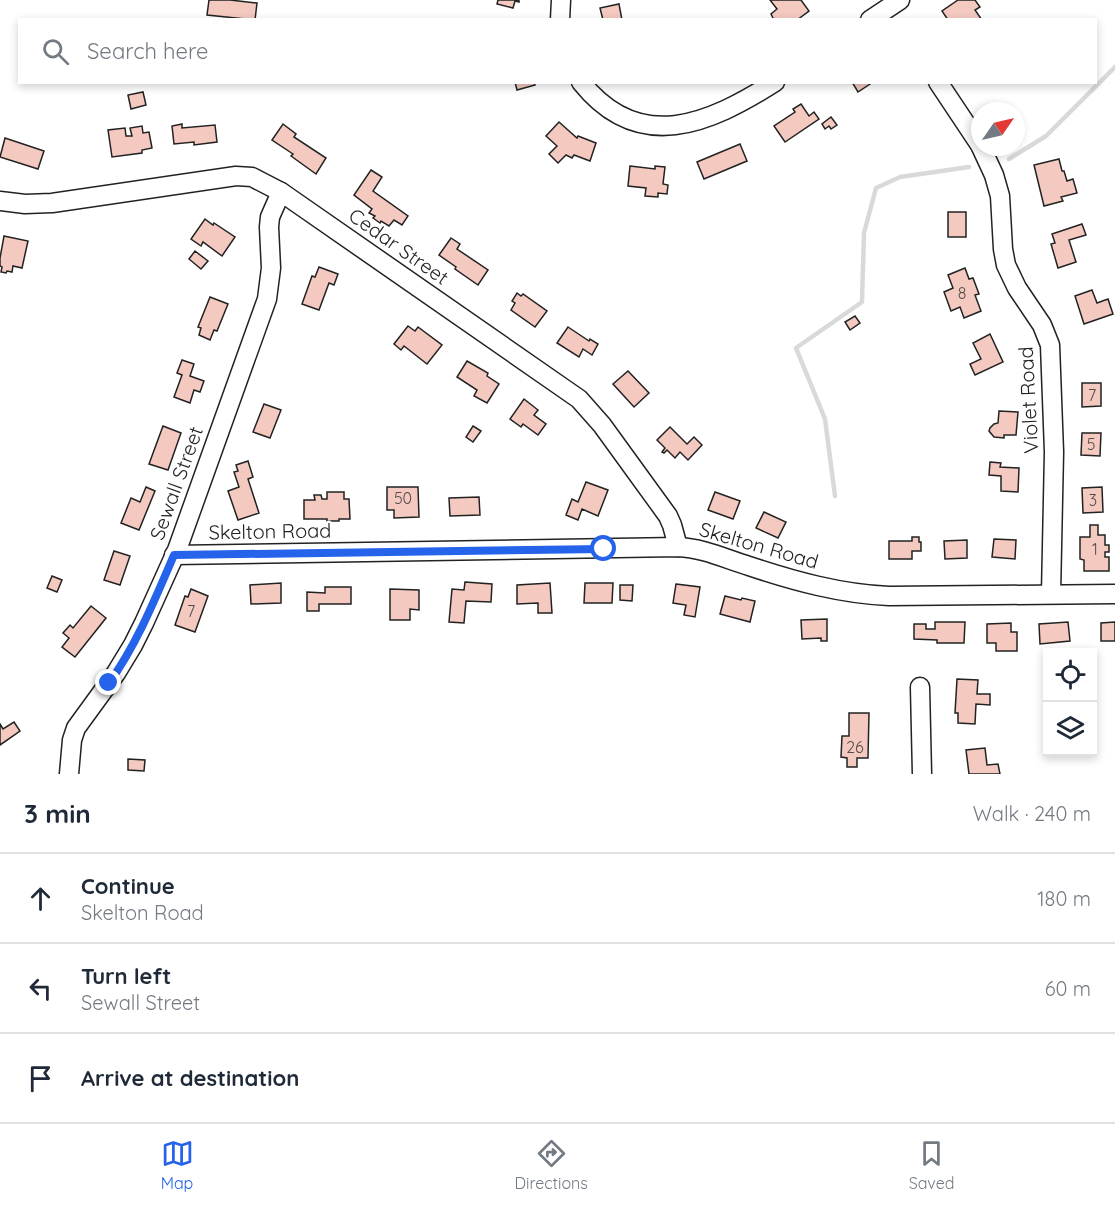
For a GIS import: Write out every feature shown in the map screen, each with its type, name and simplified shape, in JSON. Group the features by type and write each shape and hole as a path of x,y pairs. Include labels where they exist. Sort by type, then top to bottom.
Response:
{"street":[{"path":"560,18 561,0"},
{"path":"874,18 894,9"},
{"path":"583,84 595,99 618,115 643,124 665,126 682,125 713,116 750,98 772,84"},
{"name":"Violet Road","path":"939,84 971,132"},
{"name":"Violet Road","path":"985,156 994,175 1000,196 1006,265 1017,288 1042,325 1050,345 1054,452 1051,594"},
{"name":"Cedar Street","path":"0,201 26,204 52,203 236,176 252,177 281,192 579,399 602,425 668,516 678,547"},
{"name":"Sewall Street","path":"69,774 72,740 76,728 116,673 133,645 175,554 267,299 271,268 270,217 281,192"},
{"name":"Skelton Road","path":"175,554 678,547 701,550 794,580 862,595 1115,594"},
{"path":"920,687 922,774"}],"building":[{"path":"209,0 257,3 255,18 207,15"},
{"path":"498,0 519,0 519,2 515,1 513,8 497,4"},
{"path":"770,0 801,0 809,11 800,18 773,18 771,14 777,9"},
{"path":"958,0 975,0 980,7 975,10 981,18 947,18 942,11"},
{"path":"619,4 622,18 602,18 600,8"},
{"path":"516,84 535,85 517,90"},
{"path":"853,84 870,84 858,92"},
{"path":"143,92 146,105 131,109 128,95"},
{"path":"801,104 809,116 814,112 819,119 785,142 774,126 795,112 793,109"},
{"path":"831,117 837,125 831,129 829,126 825,129 822,124"},
{"path":"559,122 577,138 578,136 596,143 590,161 574,155 572,158 566,155 558,163 549,154 557,146 546,136"},
{"path":"182,124 182,128 215,125 217,142 194,145 194,142 174,144 172,126"},
{"path":"283,124 296,134 294,137 326,158 316,174 272,140"},
{"path":"142,126 143,133 149,132 152,148 142,150 142,153 112,157 108,130 125,128 126,136 132,136 130,128"},
{"path":"5,138 44,151 38,169 0,157"},
{"path":"740,144 747,161 704,179 697,162"},
{"path":"1059,159 1067,181 1073,179 1077,193 1061,197 1063,201 1044,206 1034,165"},
{"path":"630,166 655,169 655,166 665,167 663,184 668,185 667,194 658,193 658,197 645,196 646,188 628,186"},
{"path":"371,170 382,177 373,191 408,216 402,225 394,220 389,226 381,221 380,223 373,218 375,216 369,213 372,209 354,195"},
{"path":"948,212 966,212 966,237 948,237"},
{"path":"205,219 235,237 222,256 203,242 201,246 191,239"},
{"path":"1082,224 1086,235 1069,240 1076,262 1058,268 1051,244 1055,243 1052,234"},
{"path":"4,236 28,241 22,268 13,266 12,272 7,271 6,273 1,272 2,267 0,266"},
{"path":"451,238 460,244 457,249 488,270 478,285 439,255"},
{"path":"195,251 208,261 201,269 189,259"},
{"path":"319,267 338,274 334,285 329,283 319,310 302,304 312,276 315,277"},
{"path":"965,268 969,279 973,278 979,294 975,295 981,311 964,318 960,307 951,311 944,292 953,288 948,275"},
{"path":"1092,290 1097,303 1108,299 1113,314 1084,324 1075,296"},
{"path":"517,293 521,296 523,294 547,311 535,327 511,310 515,303 512,301"},
{"path":"210,297 228,304 217,331 214,330 210,340 199,335 201,328 198,327"},
{"path":"855,316 860,323 850,330 845,322"},
{"path":"408,326 415,331 418,327 442,345 427,364 404,346 401,350 394,344"},
{"path":"568,327 589,341 590,339 598,344 592,355 583,349 579,357 557,343"},
{"path":"990,334 1003,362 975,375 970,364 981,359 973,343"},
{"path":"182,360 194,364 190,376 204,381 200,392 194,390 190,403 174,397 182,375 177,373"},
{"path":"467,361 488,373 487,376 499,384 487,403 474,396 477,390 457,377"},
{"path":"628,371 649,393 634,407 613,384"},
{"path":"1082,383 1101,383 1101,406 1082,407"},
{"path":"524,399 538,410 534,415 546,424 538,435 523,424 521,427 510,419"},
{"path":"264,404 281,410 270,438 253,432"},
{"path":"999,411 1018,412 1016,435 1004,435 1004,438 994,437 989,431 994,424 998,423"},
{"path":"163,426 181,433 168,470 149,464"},
{"path":"473,426 481,431 473,442 466,437"},
{"path":"670,427 687,444 694,437 702,445 688,460 680,452 675,458 667,450 662,452 665,448 657,440"},
{"path":"1082,433 1101,433 1100,456 1081,455"},
{"path":"248,461 253,477 248,479 259,513 238,520 228,491 239,487 234,472 238,471 236,465"},
{"path":"990,462 1001,463 1000,467 1019,468 1018,492 1001,491 1001,476 989,475"},
{"path":"586,482 608,490 598,516 582,509 578,520 566,515 572,499 578,502"},
{"path":"146,487 155,491 139,530 121,523 131,498 140,502"},
{"path":"387,487 418,487 419,517 394,518 394,510 387,510"},
{"path":"1102,487 1103,512 1083,513 1082,488"},
{"path":"327,492 344,492 344,499 349,499 350,519 327,521 327,519 304,519 304,500 315,500 314,495 321,495 322,499 327,499"},
{"path":"715,492 740,501 733,519 708,510"},
{"path":"479,497 480,515 450,516 449,498"},
{"path":"764,512 786,522 778,538 756,528"},
{"path":"1090,525 1098,525 1098,535 1105,535 1105,545 1109,545 1109,552 1105,552 1105,557 1109,557 1109,571 1084,571 1084,560 1080,559 1080,537 1090,537"},
{"path":"912,537 919,537 921,551 912,551 912,559 889,559 889,541 912,541"},
{"path":"994,539 1016,540 1015,559 992,557"},
{"path":"967,540 967,558 945,559 944,541"},
{"path":"114,551 130,556 120,585 104,580"},
{"path":"52,576 62,580 57,592 47,588"},
{"path":"465,582 492,584 491,602 466,601 464,623 449,622 452,589 464,590"},
{"path":"281,583 281,603 251,604 250,585"},
{"path":"550,583 552,613 538,613 538,603 517,604 517,585"},
{"path":"585,583 613,583 612,603 584,603"},
{"path":"676,584 700,587 695,617 684,615 686,605 673,603"},
{"path":"620,585 633,585 632,601 620,600"},
{"path":"325,587 351,587 351,604 319,604 319,611 307,611 307,592 325,593"},
{"path":"191,589 208,596 195,632 175,625 185,596 188,597"},
{"path":"390,589 419,590 419,610 410,609 410,620 390,620"},
{"path":"725,596 755,601 750,622 720,614"},
{"path":"91,606 106,618 75,657 62,647 69,638 63,633 70,625 73,628"},
{"path":"827,619 827,641 821,641 821,638 802,639 801,620"},
{"path":"935,622 965,622 964,643 937,643 937,640 914,639 914,624 926,624 926,629 935,629"},
{"path":"1068,622 1070,641 1040,644 1039,624"},
{"path":"1115,622 1115,641 1101,641 1101,623"},
{"path":"1011,623 1011,632 1017,632 1017,651 996,651 996,643 987,643 987,624"},
{"path":"957,679 978,680 977,694 990,694 990,705 976,704 975,724 958,723 958,713 955,713"},
{"path":"849,713 869,713 868,758 857,758 857,767 847,767 847,758 841,757 842,736 849,736"},
{"path":"14,722 20,731 0,745 0,724 3,729"},
{"path":"985,748 987,765 998,764 1000,774 969,774 966,750"},
{"path":"128,759 145,760 144,771 128,770"}],"waterway":[{"path":"1009,159 1046,136 1115,67"},
{"path":"835,496 825,419 796,348 862,302 864,233 876,188 900,177 969,167"}],"route":[{"path":"109,683 133,645 174,555 604,549"}]}
